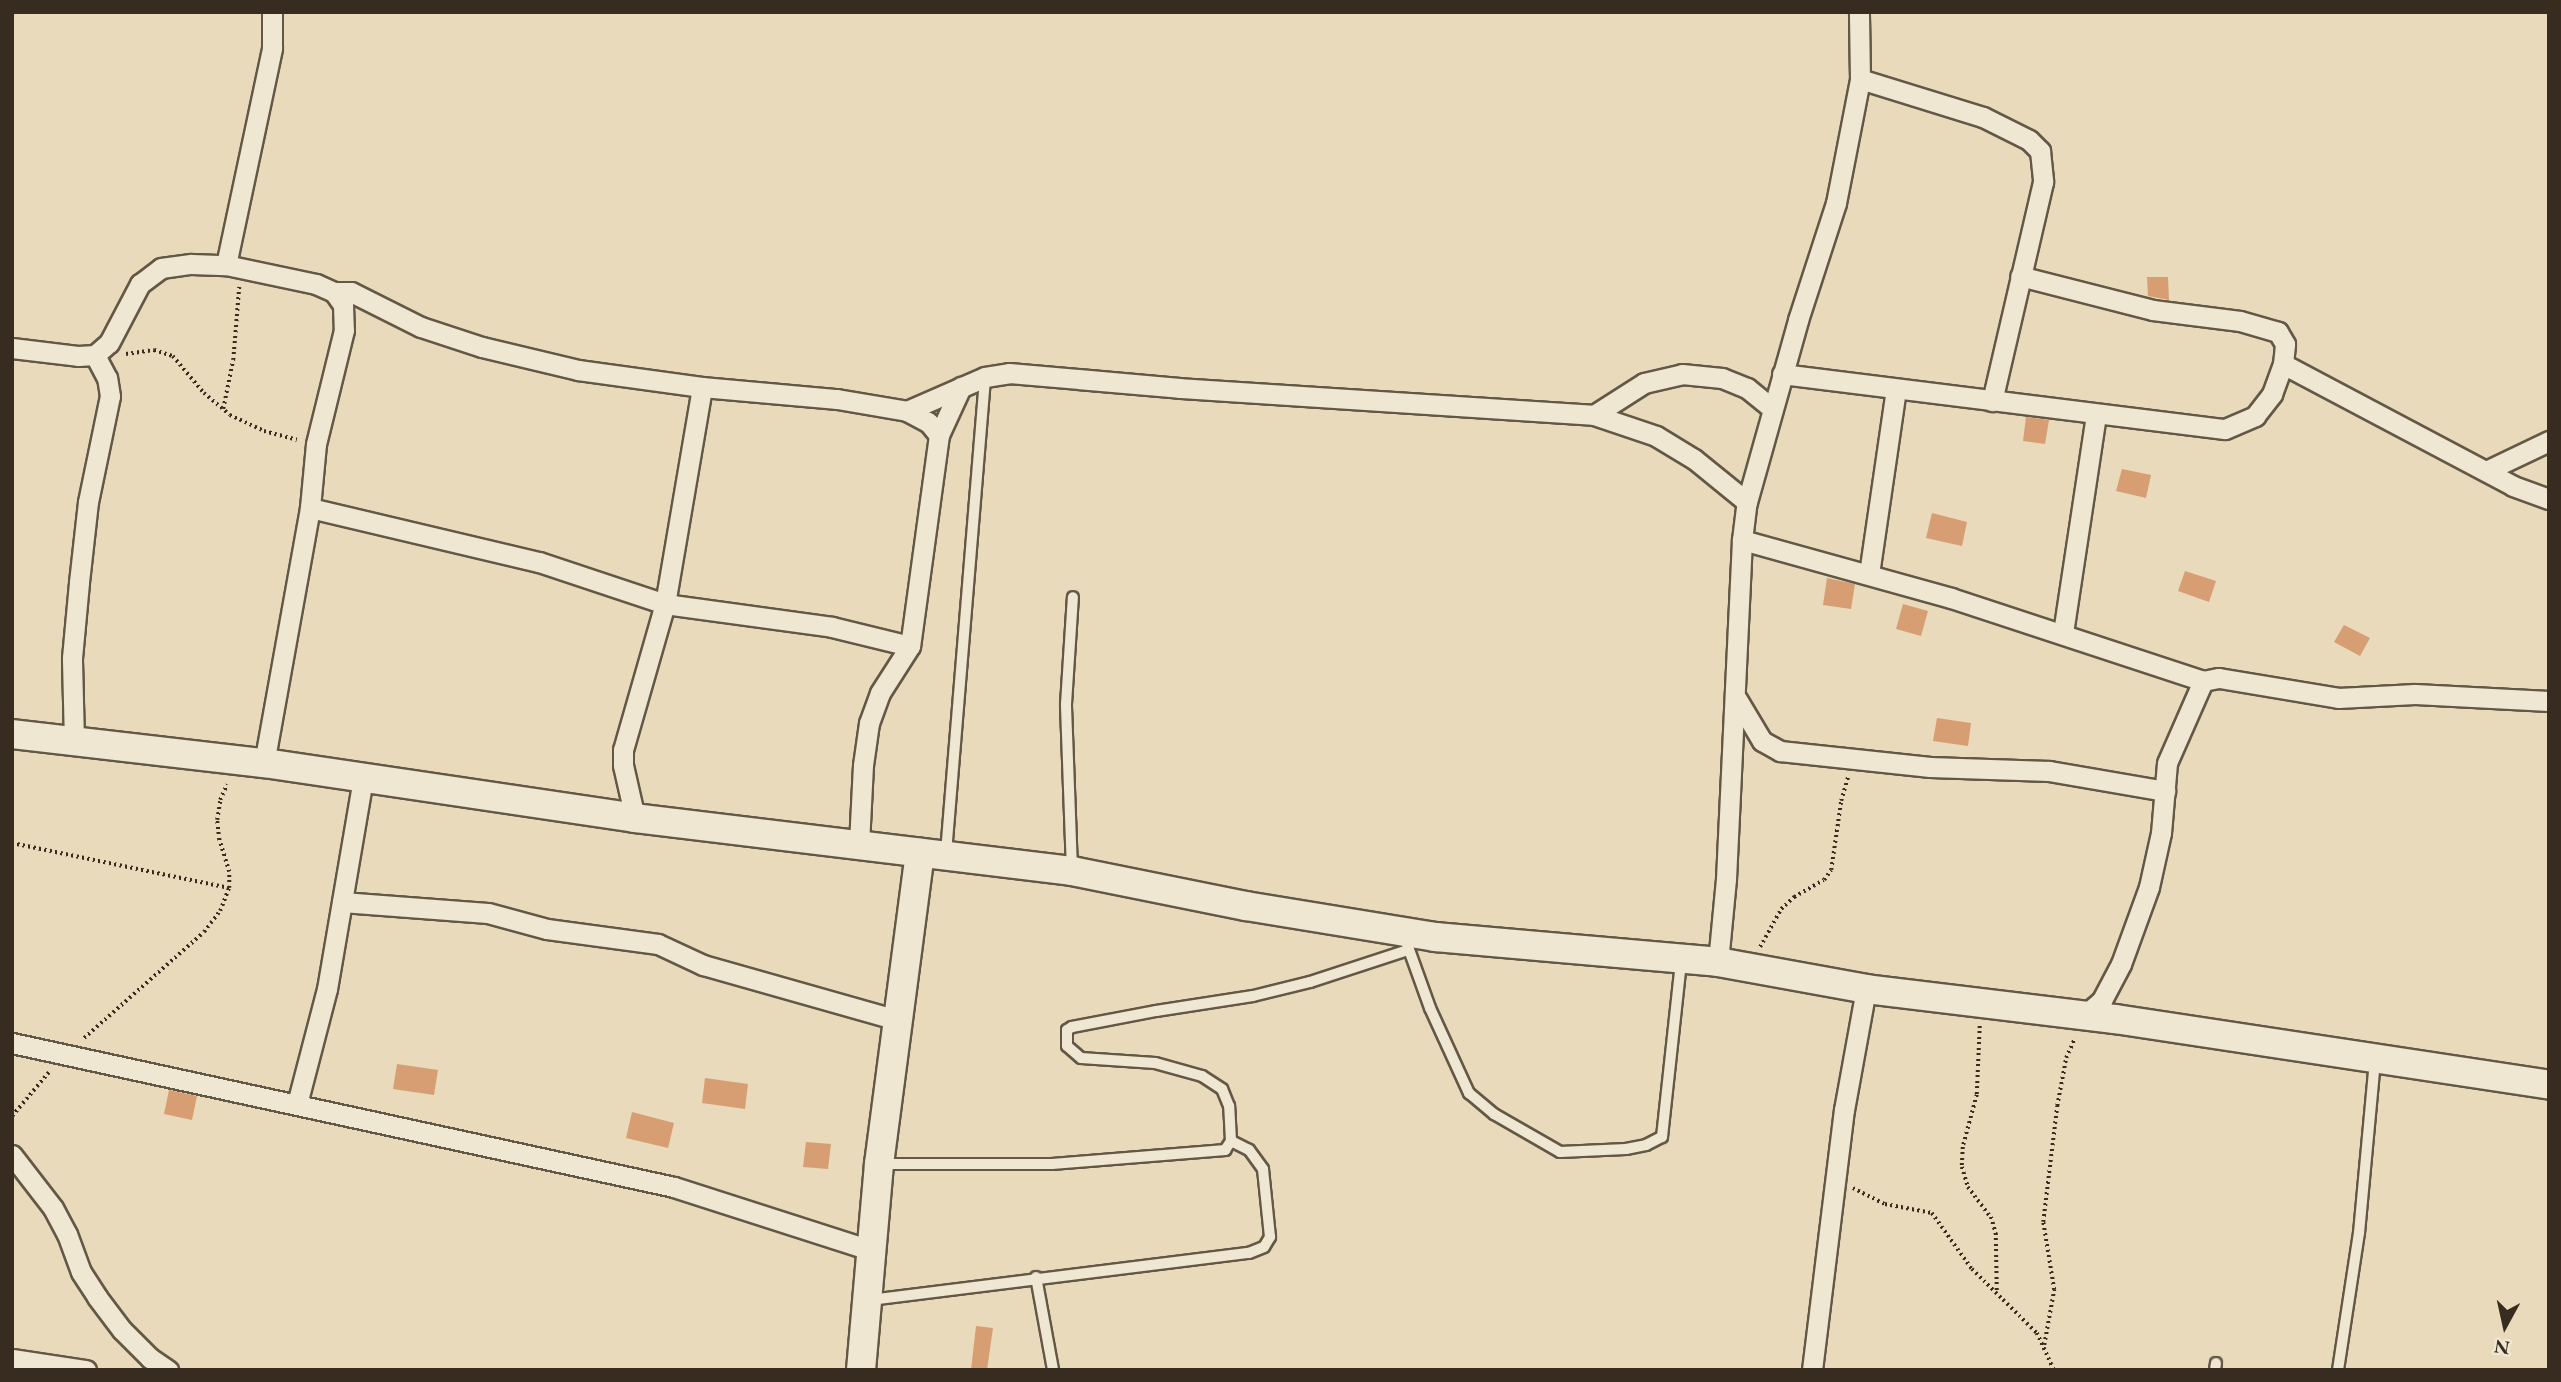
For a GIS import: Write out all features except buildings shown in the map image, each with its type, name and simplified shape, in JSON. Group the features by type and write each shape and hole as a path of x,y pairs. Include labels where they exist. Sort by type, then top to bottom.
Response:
{"street":[{"path":"233,266 272,48 272,12"},
{"path":"1718,961 1726,879 1742,540 1747,502 1782,374 1836,203 1860,79 1860,12"},
{"path":"1860,79 1983,117 2029,139 2040,151 2043,182 1992,401"},
{"path":"98,359 140,284 161,268 191,264 233,266 316,285 334,292 351,292 421,327 482,347 578,370 702,387 838,399 907,411 928,422 939,435"},
{"path":"1782,374 2095,415 2225,429 2255,416 2272,394 2283,364 2285,344 2278,332 2263,326 2153,310 2020,276"},
{"path":"251,761 310,508 316,444 344,330 344,305 334,292"},
{"path":"12,348 98,359"},
{"path":"74,742 72,658 79,582 88,502 110,396 98,359"},
{"path":"2283,364 2513,486 2549,499"},
{"path":"907,411 985,377 1009,373 1180,388 1594,415 1656,436 1694,459 1747,502"},
{"path":"1594,415 1644,383 1682,374 1722,378 1747,388 1773,409"},
{"path":"635,818 623,765 623,750 665,604 702,387"},
{"path":"859,845 863,765 869,723 880,693 910,646 939,435 961,387"},
{"path":"1869,574 1896,389"},
{"path":"2063,633 2095,415"},
{"path":"2486,471 2549,441"},
{"path":"310,508 539,562 665,604 832,627 910,646"},
{"path":"1742,540 1869,574 2063,633 2203,681 2218,678 2338,698 2415,694 2549,701"},
{"path":"2085,1015 2102,1000 2122,964 2149,887 2161,833 2167,763 2203,681"},
{"path":"1736,696 1751,727 1769,747 1855,760 2049,771 2165,791"},
{"path":"12,734 251,761 635,818 1072,871 1406,941 1718,961 1866,989 2085,1015 2549,1085"},
{"path":"297,1104 327,989 363,779"},
{"path":"860,1370 879,1164 898,1020 933,855"},
{"path":"342,902 488,913 547,929 658,944 703,965 898,1020"},
{"path":"1812,1370 1844,1110 1866,989"},
{"path":"12,1042 674,1187 870,1250"},
{"path":"12,1155 53,1208 67,1234 81,1272 97,1297 121,1330 150,1358 168,1370"},
{"path":"12,1359 86,1370"}],"lane":[{"path":"933,855 985,377"},
{"path":"1072,871 1066,704 1073,597"},
{"path":"1231,1141 1229,1106 1222,1090 1202,1076 1155,1063 1081,1058 1067,1046 1067,1030 1156,1011 1253,996 1406,941 1451,1058 1468,1093 1494,1114 1560,1152 1626,1149 1646,1146 1662,1138 1682,959"},
{"path":"2338,1370 2359,1233 2375,1060"},
{"path":"879,1164 1052,1164 1112,1157 1219,1152 1231,1141"},
{"path":"866,1300 1036,1277 1249,1253 1264,1247 1270,1237 1263,1169 1250,1150 1231,1141"},
{"path":"1036,1277 1053,1370"}],"path":[{"path":"223,410 233,360 233,266"},
{"path":"98,359 154,351 173,356 204,393 223,410 264,432 316,444"},
{"path":"1750,968 1781,909 1794,897 1824,880 1831,870 1841,801 1855,760"},
{"path":"12,1116 67,1053 204,932 220,911 229,888 229,872 219,839 217,820 220,800 251,761"},
{"path":"12,843 229,888"},
{"path":"1982,1003 1977,1095 1964,1147 1962,1167 1968,1186 1991,1217 1997,1293"},
{"path":"2044,1345 2054,1290 2043,1222 2066,1058 2085,1015"},
{"path":"1836,1180 1885,1204 1932,1213 1972,1269 2037,1333 2054,1370"}]}
